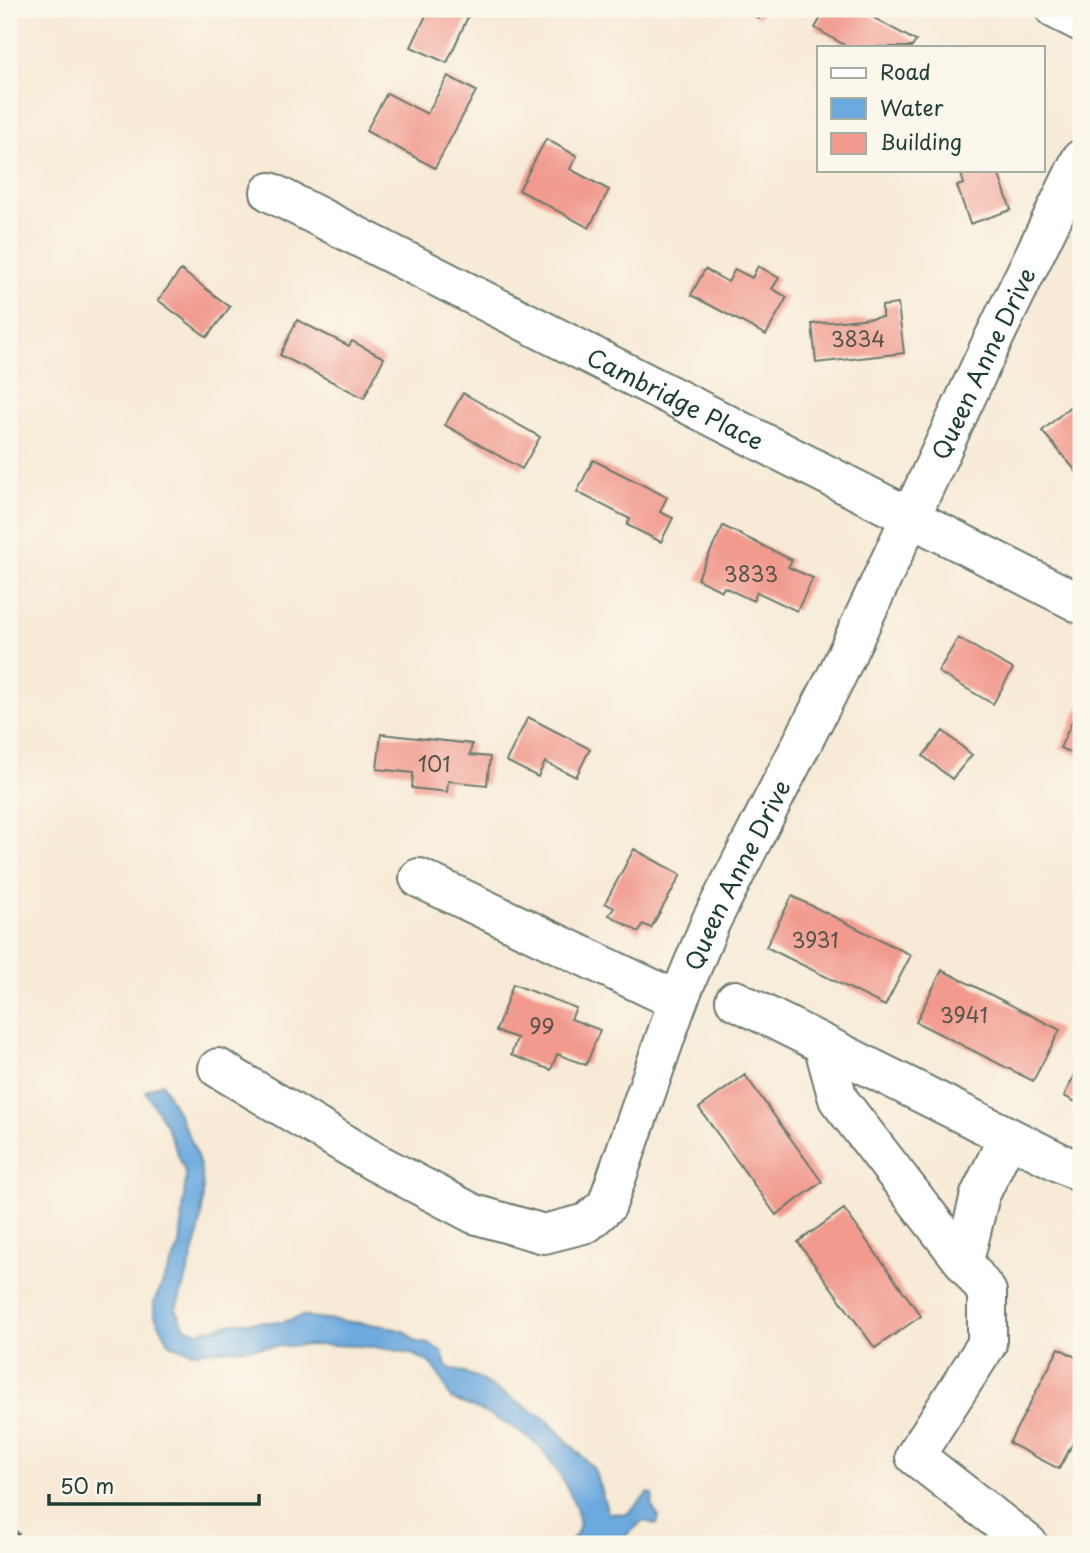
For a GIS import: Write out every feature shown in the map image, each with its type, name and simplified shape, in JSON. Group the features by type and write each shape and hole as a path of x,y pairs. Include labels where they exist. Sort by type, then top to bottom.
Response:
{"street":[{"path":"1055,9 1081,22"},
{"name":"Queen Anne Drive","path":"218,1068 375,1162 474,1214 544,1234 587,1223 607,1205 678,1001 711,921 837,675 1081,159"},
{"name":"Cambridge Place","path":"270,192 1081,604"},
{"path":"419,878 678,1001"},
{"path":"735,1000 1081,1173"},
{"path":"823,1044 838,1099 987,1292 987,1344 915,1456 1028,1544"},
{"path":"964,1261 980,1195 1009,1137"}],"path":[{"path":"9,1524 26,1544"}],"water":[{"path":"162,1083 190,1137 202,1174 202,1213 176,1309 185,1327 199,1332 237,1322 283,1322 302,1316 385,1326 406,1332 416,1342 429,1344 441,1351 447,1367 476,1377 546,1419 594,1469 608,1513 627,1514 648,1493 653,1494 652,1507 659,1517 657,1524 643,1521 616,1544 568,1544 578,1531 576,1508 563,1480 537,1444 510,1426 451,1399 433,1366 415,1356 388,1349 355,1346 281,1346 192,1352 170,1344 154,1314 154,1302 180,1245 186,1175 166,1125 145,1091"}],"building":[{"path":"429,9 471,10 447,63 411,47"},
{"path":"744,9 764,9 759,18"},
{"path":"826,9 858,9 916,41 913,46 846,46 815,28"},
{"path":"448,76 476,91 435,168 366,131 387,93 427,114"},
{"path":"546,139 577,156 570,169 609,190 589,228 519,190"},
{"path":"961,172 998,172 1011,210 970,224 957,186 964,184"},
{"path":"758,266 779,278 772,289 787,297 766,335 691,295 705,269 728,282 735,269 752,278"},
{"path":"181,270 230,307 207,337 158,300"},
{"path":"898,304 904,353 816,363 812,324 882,317 882,306"},
{"path":"297,320 349,346 352,341 384,358 364,398 280,355"},
{"path":"463,393 540,437 522,469 445,425"},
{"path":"1081,397 1081,477 1042,431"},
{"path":"593,460 667,497 660,512 673,518 661,542 627,525 630,519 577,492"},
{"path":"723,526 792,560 788,567 813,578 797,611 757,592 753,601 724,587 722,591 697,579"},
{"path":"958,638 1013,669 993,704 938,672"},
{"path":"1079,706 1081,707 1081,757 1060,748"},
{"path":"528,717 590,749 576,777 545,762 538,777 506,761"},
{"path":"943,731 972,755 952,779 923,756"},
{"path":"381,734 472,744 470,755 490,757 487,785 448,781 447,792 412,788 413,773 377,769"},
{"path":"634,849 681,875 651,928 643,924 639,932 609,915 614,908 605,903"},
{"path":"792,896 911,955 885,1006 766,947"},
{"path":"942,970 1060,1030 1033,1081 916,1022"},
{"path":"513,984 576,1008 571,1019 600,1030 586,1065 557,1054 551,1070 511,1055 517,1038 496,1031"},
{"path":"1081,1062 1081,1105 1064,1096"},
{"path":"745,1075 822,1182 776,1215 699,1108"},
{"path":"844,1209 921,1316 875,1348 798,1242"},
{"path":"1059,1348 1081,1360 1081,1428 1059,1469 1009,1443"}]}
